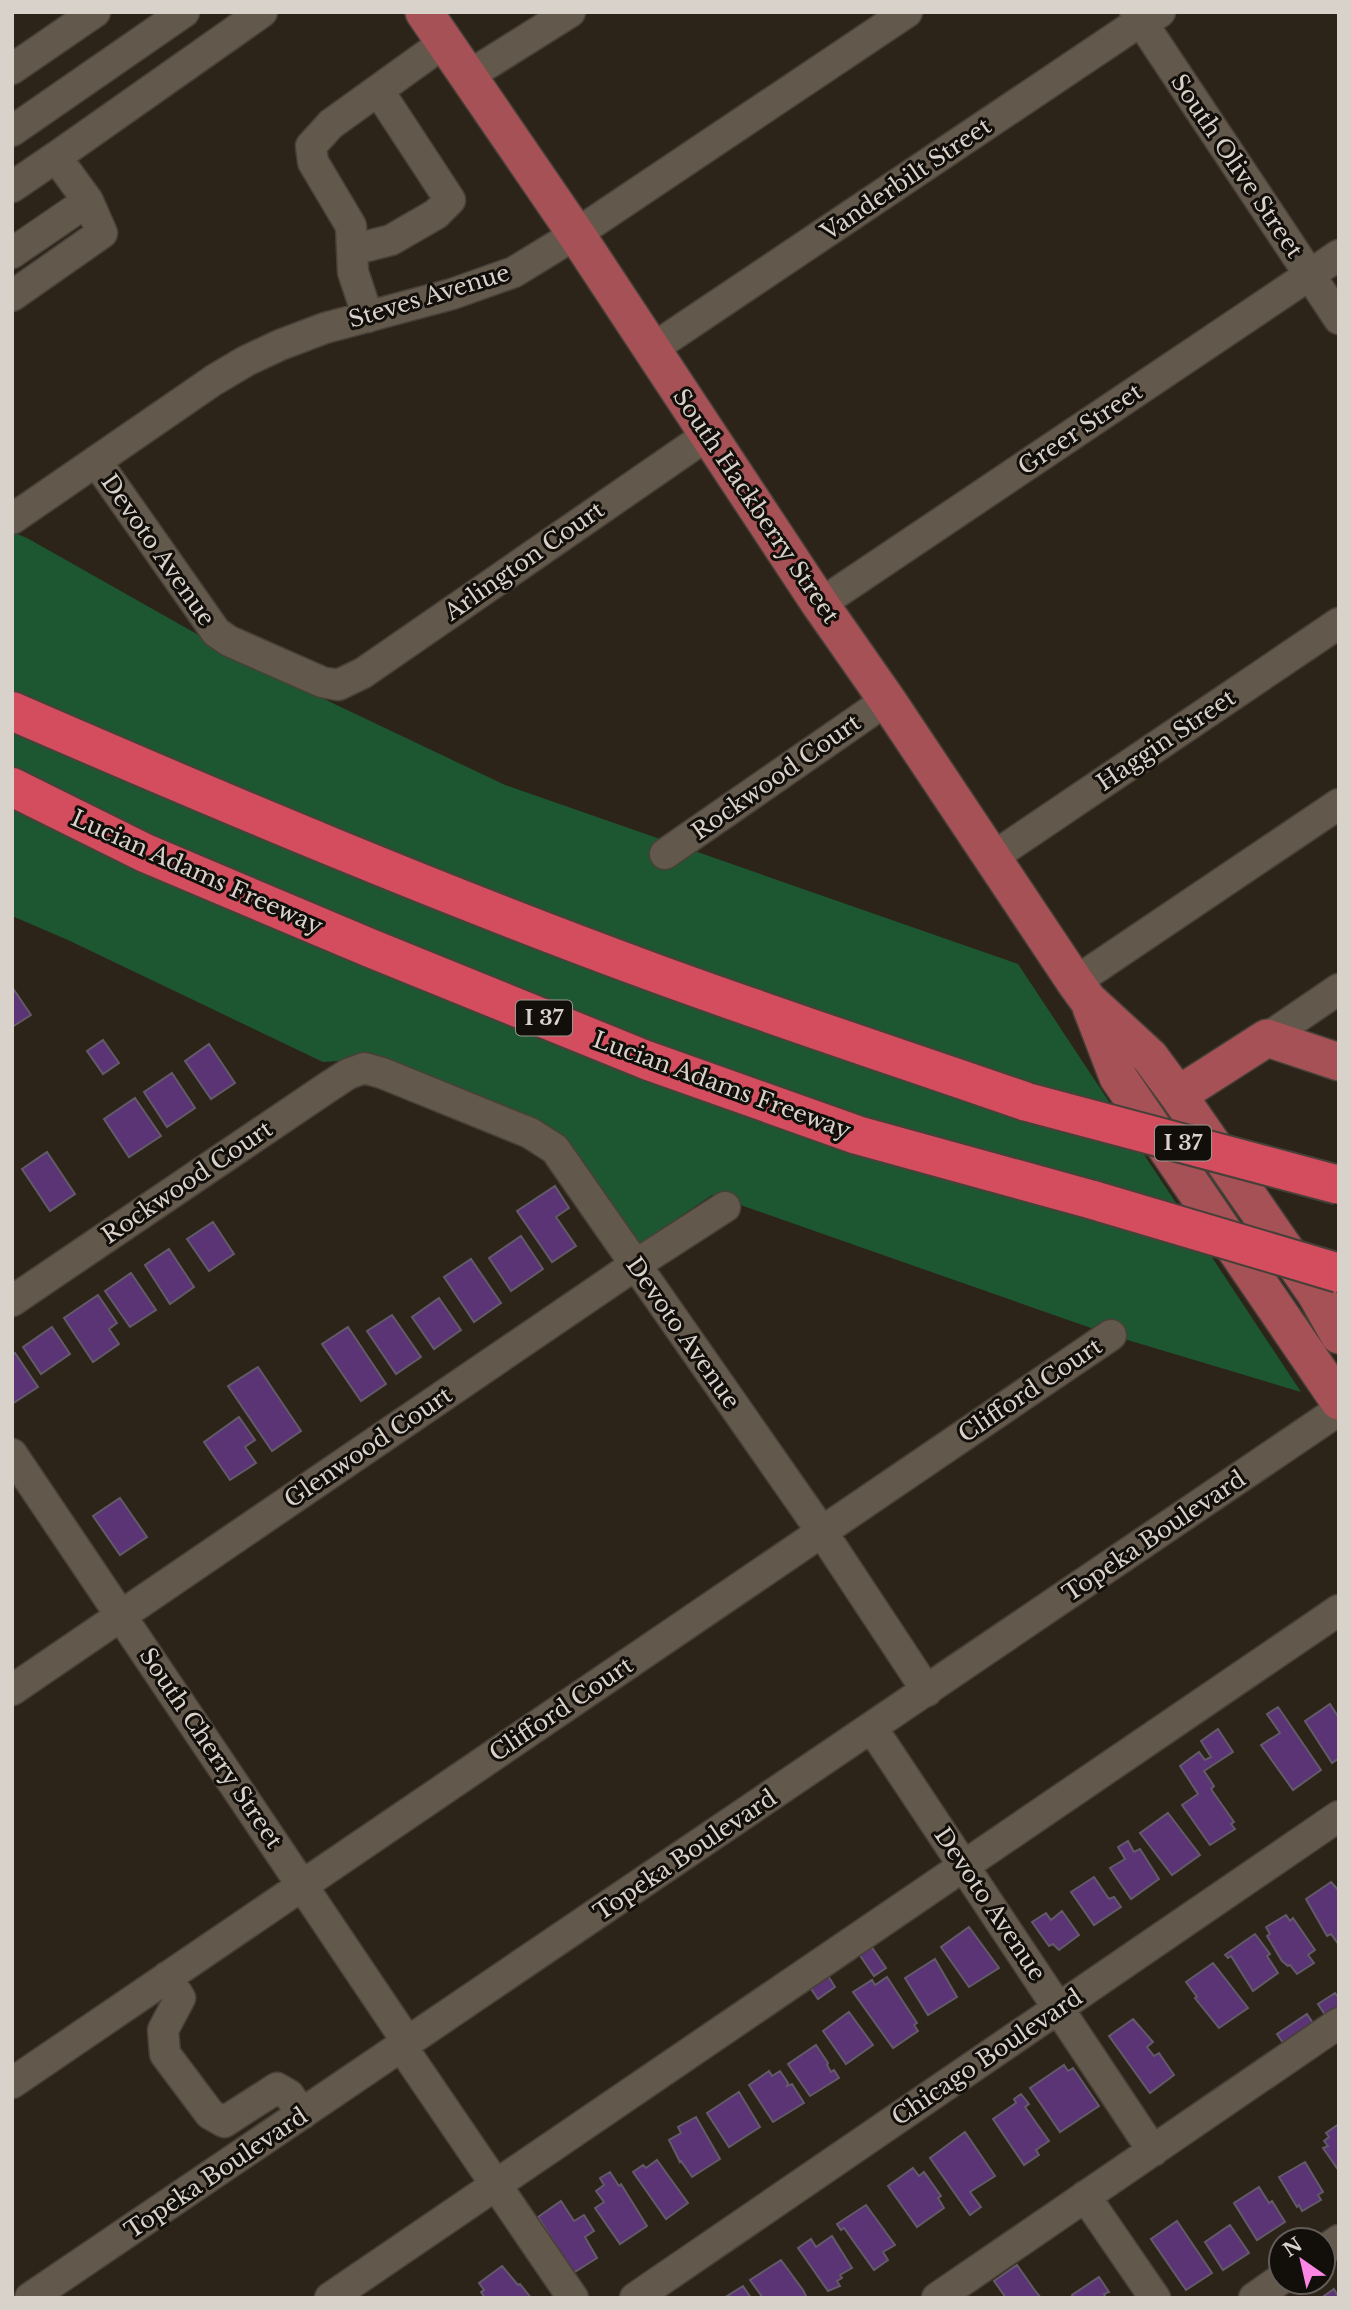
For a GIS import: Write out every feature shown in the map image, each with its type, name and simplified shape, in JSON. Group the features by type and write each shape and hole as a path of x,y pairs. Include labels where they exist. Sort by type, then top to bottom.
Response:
{"highway":[{"name":"I 37","path":"12,711 243,812 655,973 1027,1101 1339,1185"},
{"name":"Lucian Adams Freeway","path":"12,787 158,858 646,1060 857,1135 1093,1200 1339,1273"}],"main road":[{"name":"South Hackberry Street","path":"424,12 576,234 820,604 993,857 1081,991 1118,1077 1339,1401"},
{"name":"South Hackberry Street","path":"1081,991 1150,1057 1316,1294 1339,1335"},
{"path":"1178,1095 1267,1038 1339,1062"}],"street":[{"path":"12,69 95,12"},
{"path":"12,131 184,12"},
{"path":"12,187 262,12"},
{"path":"468,76 570,12"},
{"name":"Steves Avenue","path":"12,519 246,361 325,328 452,294 514,272 576,234 907,12"},
{"name":"South Olive Street","path":"1146,16 1339,319"},
{"name":"Vanderbilt Street","path":"652,349 1146,16"},
{"path":"368,317 353,272 351,226 313,162 312,146 331,124 445,42"},
{"path":"352,250 391,240 436,214 450,201 378,90"},
{"path":"12,296 102,233 88,201 56,157"},
{"path":"12,253 88,201"},
{"name":"Greer Street","path":"820,604 1339,255"},
{"name":"Arlington Court","path":"338,685 363,673 709,434"},
{"name":"Devoto Avenue","path":"96,461 216,632 229,641 322,682 338,685"},
{"name":"Haggin Street","path":"993,857 1339,623"},
{"name":"Rockwood Court","path":"666,854 887,700"},
{"path":"1081,991 1339,804"},
{"path":"1267,1038 1339,989"},
{"name":"Devoto Avenue","path":"363,1068 382,1073 530,1133 555,1149 822,1532 926,1691"},
{"name":"Rockwood Court","path":"12,1301 325,1089 363,1068"},
{"name":"Glenwood Court","path":"12,1690 635,1265 726,1207"},
{"name":"Clifford Court","path":"12,2082 1111,1335"},
{"name":"Topeka Boulevard","path":"30,2298 1339,1410"},
{"name":"South Cherry Street","path":"12,1454 302,1884 496,2185 573,2298"},
{"path":"330,2298 1339,1610"},
{"name":"Devoto Avenue","path":"872,1728 1153,2151"},
{"name":"Chicago Boulevard","path":"635,2298 1339,1816"},
{"path":"167,1977 180,1998 163,2030 165,2054 210,2114 224,2122 277,2088 289,2095 302,2114"},
{"path":"937,2298 1339,2023"},
{"path":"210,2114 212,2130 234,2160"},
{"path":"1085,2196 1155,2298"}],"green space":[{"path":"12,532 248,663 505,785 1018,964 1301,1392 1111,1335 712,1195 638,1245 562,1138 515,1110 378,1058 323,1062 12,916"}],"building":[{"path":"12,987 31,1015 12,1027"},
{"path":"103,1040 119,1063 103,1074 87,1051"},
{"path":"209,1044 235,1083 211,1099 185,1061"},
{"path":"172,1073 195,1108 167,1127 144,1092"},
{"path":"135,1098 161,1136 129,1157 104,1119"},
{"path":"47,1152 75,1194 50,1211 22,1169"},
{"path":"555,1186 569,1208 556,1217 576,1246 552,1262 517,1211"},
{"path":"213,1222 234,1254 209,1271 187,1239"},
{"path":"521,1236 543,1269 511,1291 489,1258"},
{"path":"169,1249 194,1287 170,1304 145,1265"},
{"path":"471,1259 501,1303 474,1322 444,1277"},
{"path":"131,1273 156,1310 130,1327 105,1291"},
{"path":"98,1295 117,1323 109,1329 119,1344 93,1362 64,1318"},
{"path":"439,1298 461,1330 434,1349 412,1317"},
{"path":"392,1315 421,1357 396,1374 367,1331"},
{"path":"52,1327 70,1354 41,1374 23,1347"},
{"path":"348,1327 386,1384 361,1401 322,1344"},
{"path":"15,1353 38,1387 12,1404 12,1355"},
{"path":"258,1367 301,1431 272,1451 228,1386"},
{"path":"239,1417 255,1440 245,1447 256,1463 230,1480 204,1442"},
{"path":"120,1498 147,1537 120,1555 93,1516"},
{"path":"1330,1704 1339,1718 1339,1758 1332,1763 1305,1721"},
{"path":"1278,1707 1321,1770 1293,1790 1261,1745 1280,1733 1267,1714"},
{"path":"1218,1729 1233,1752 1204,1771 1214,1786 1211,1789 1234,1822 1231,1824 1235,1829 1210,1845 1182,1805 1198,1794 1180,1766 1199,1752 1205,1760 1211,1757 1201,1741"},
{"path":"1168,1813 1200,1855 1172,1875 1140,1833"},
{"path":"1128,1841 1134,1852 1140,1849 1159,1879 1131,1899 1110,1868 1125,1859 1118,1847"},
{"path":"1094,1877 1109,1899 1114,1897 1121,1907 1094,1925 1071,1892"},
{"path":"1331,1882 1339,1891 1339,1945 1331,1934 1327,1936 1306,1899"},
{"path":"1062,1911 1079,1935 1059,1950 1053,1944 1049,1946 1032,1922 1046,1913 1051,1920"},
{"path":"1286,1915 1290,1921 1293,1918 1315,1950 1308,1955 1314,1963 1297,1974 1290,1965 1282,1961 1267,1936 1270,1934 1266,1927"},
{"path":"969,1927 999,1968 969,1987 941,1947"},
{"path":"1255,1934 1270,1954 1267,1956 1278,1973 1253,1991 1231,1956 1228,1958 1225,1955"},
{"path":"871,1946 886,1968 874,1976 859,1954"},
{"path":"935,1959 957,1997 928,2015 905,1978"},
{"path":"1213,1963 1248,2008 1219,2028 1186,1982"},
{"path":"825,1971 835,1987 818,1999 807,1983"},
{"path":"887,1977 917,2023 914,2025 918,2031 893,2048 853,1992 872,1980 875,1985"},
{"path":"1335,1993 1339,1998 1339,2014 1329,2021 1318,2004"},
{"path":"849,2012 873,2045 846,2064 823,2031"},
{"path":"1307,2014 1317,2029 1288,2050 1277,2034"},
{"path":"1133,2019 1153,2042 1147,2047 1154,2056 1159,2053 1174,2075 1150,2093 1109,2036"},
{"path":"816,2045 831,2072 834,2070 839,2078 810,2096 788,2064"},
{"path":"1064,2065 1068,2071 1073,2068 1099,2106 1060,2132 1030,2088"},
{"path":"769,2071 772,2076 780,2071 788,2083 787,2086 792,2084 804,2103 773,2122 749,2085"},
{"path":"739,2092 760,2127 729,2147 707,2113"},
{"path":"1021,2094 1029,2104 1025,2107 1049,2141 1036,2150 1039,2155 1024,2165 993,2119 1016,2103 1014,2099"},
{"path":"696,2117 720,2159 692,2177 680,2162 669,2140 681,2133 678,2127"},
{"path":"1339,2124 1339,2171 1323,2148 1328,2146 1324,2141 1329,2137 1326,2133"},
{"path":"965,2132 995,2176 970,2192 981,2207 970,2215 930,2158"},
{"path":"657,2160 688,2203 666,2219 633,2172 643,2165 646,2168"},
{"path":"1305,2162 1323,2192 1318,2195 1321,2200 1302,2211 1279,2177"},
{"path":"913,2168 919,2176 924,2172 941,2196 938,2198 944,2208 917,2227 888,2186"},
{"path":"610,2172 619,2186 621,2184 647,2226 620,2244 595,2208 604,2202 596,2191 604,2185 600,2178"},
{"path":"1259,2187 1285,2222 1279,2226 1267,2226 1267,2234 1257,2240 1234,2203"},
{"path":"561,2201 574,2221 584,2215 594,2231 585,2237 597,2258 573,2273 538,2217"},
{"path":"866,2205 895,2245 883,2252 888,2260 874,2270 844,2228 841,2230 837,2224"},
{"path":"1177,2221 1212,2273 1186,2290 1151,2239"},
{"path":"1230,2225 1249,2253 1223,2270 1205,2242"},
{"path":"832,2236 852,2268 840,2275 842,2278 837,2281 840,2286 828,2291 798,2248 811,2239 816,2247"},
{"path":"781,2260 807,2298 763,2298 750,2280"},
{"path":"1017,2265 1041,2298 1006,2298 994,2281"},
{"path":"502,2266 531,2298 485,2298 479,2283"},
{"path":"1099,2277 1109,2292 1104,2294 1106,2298 1073,2298 1072,2295"},
{"path":"743,2286 751,2298 724,2298"},
{"path":"1337,2294 1339,2298 1321,2298"}]}
